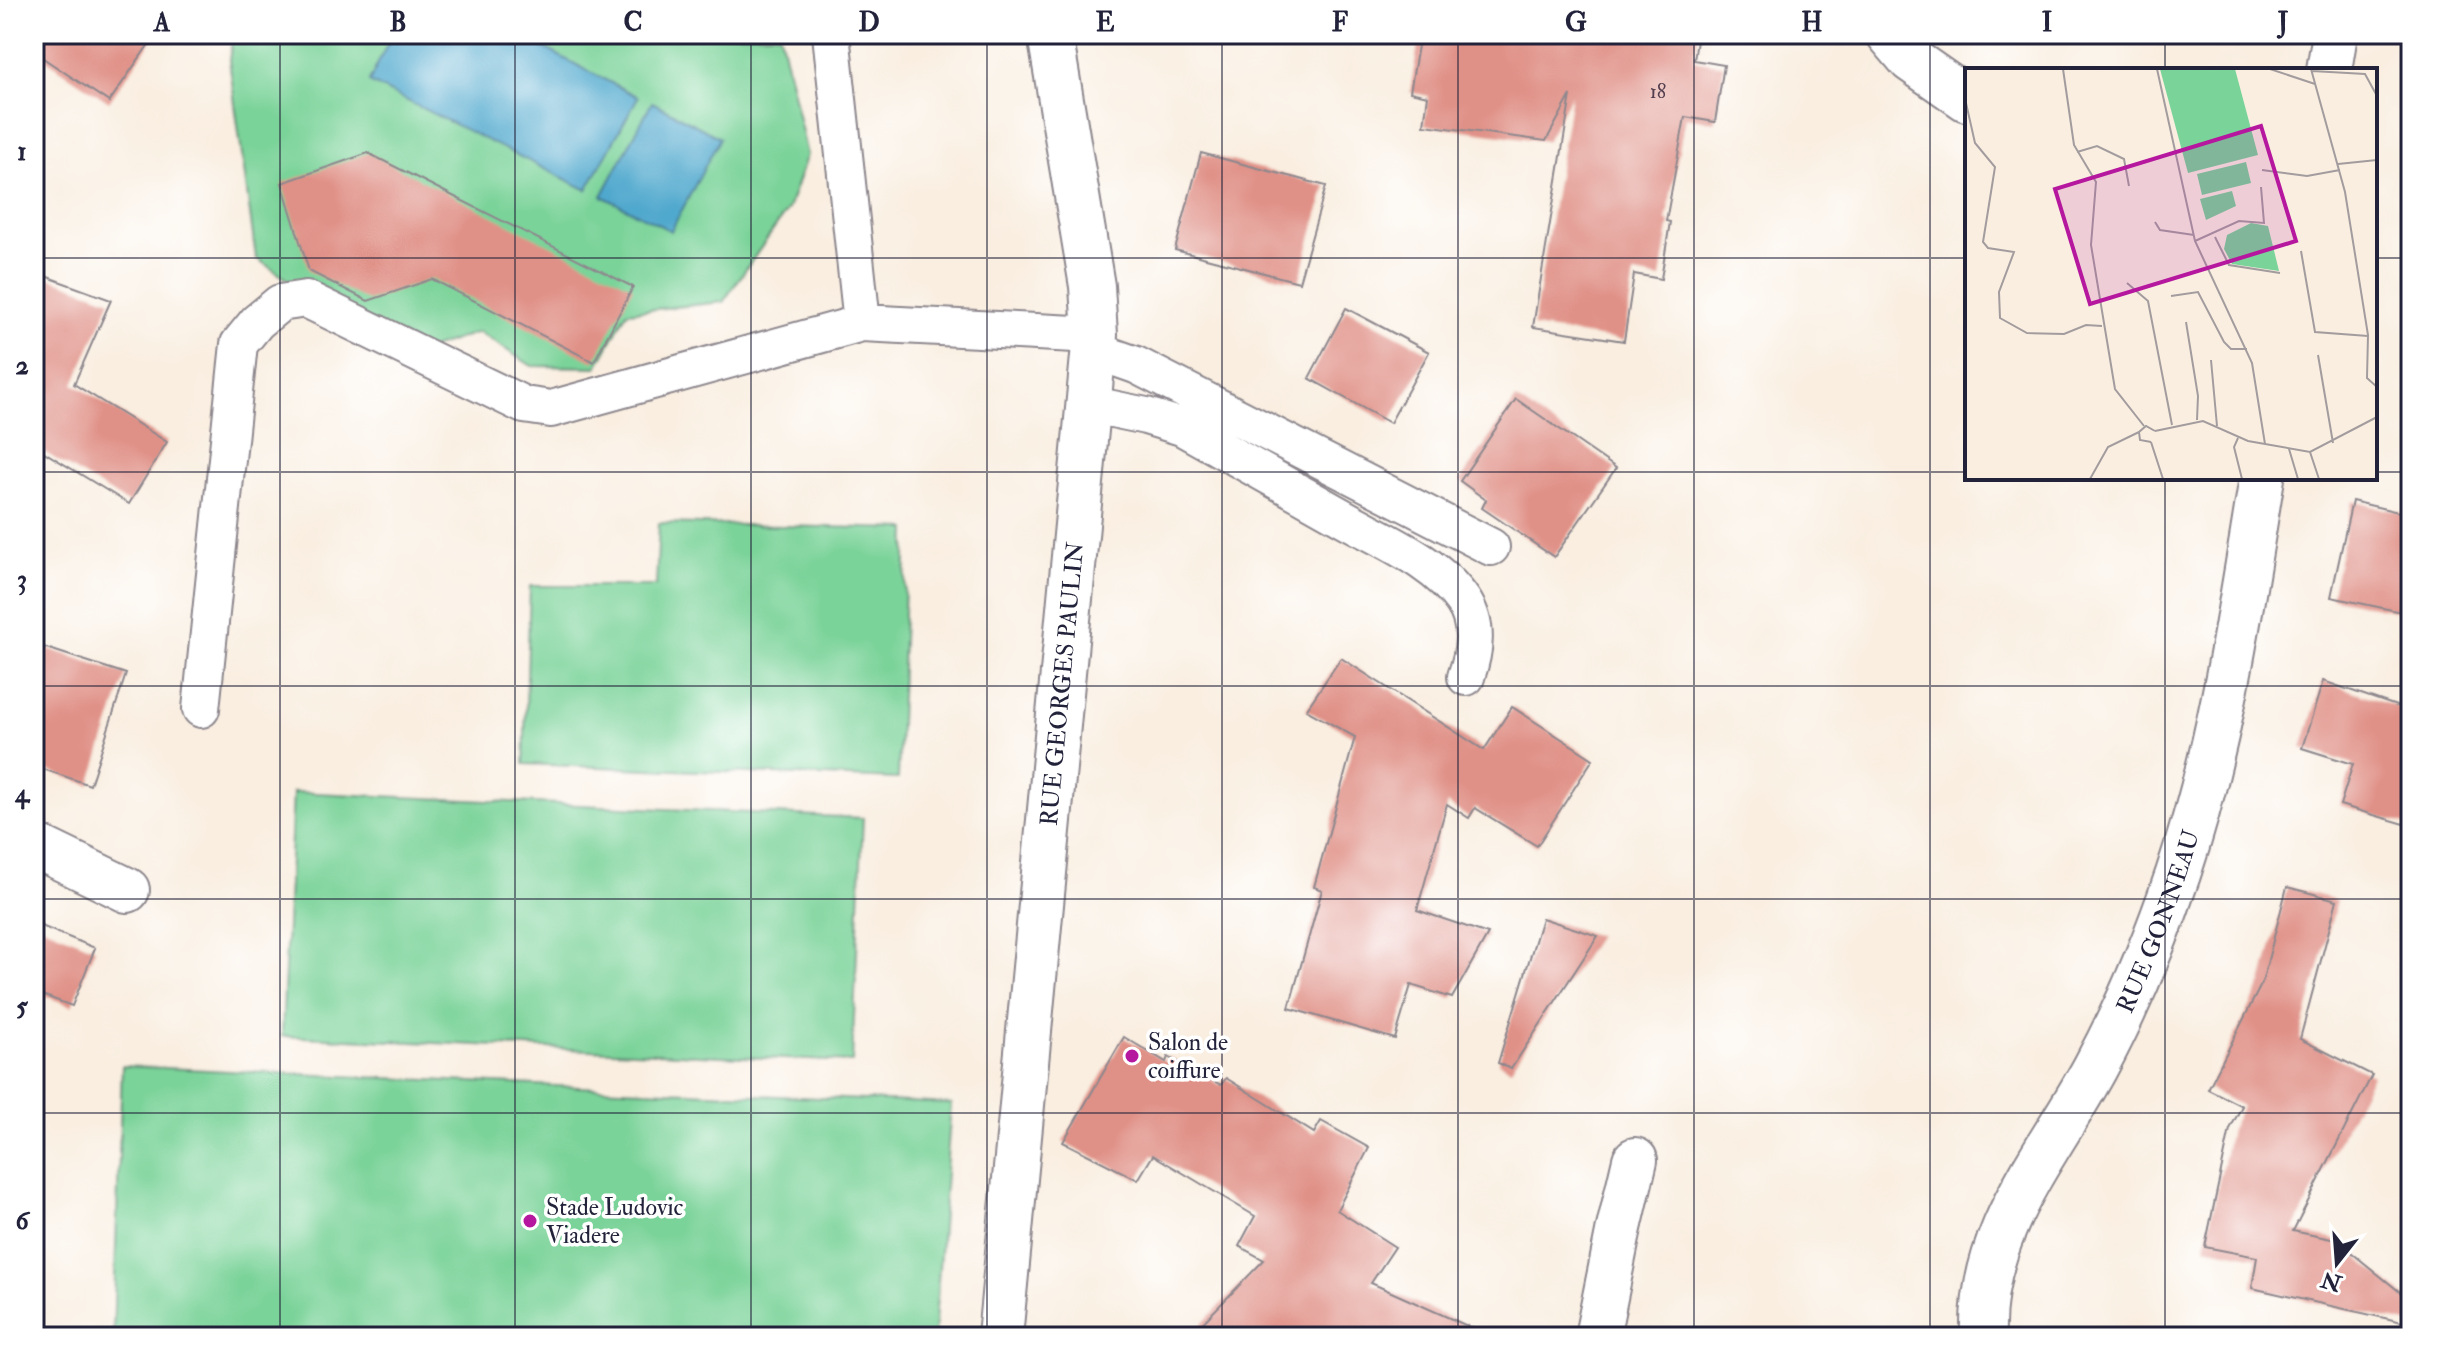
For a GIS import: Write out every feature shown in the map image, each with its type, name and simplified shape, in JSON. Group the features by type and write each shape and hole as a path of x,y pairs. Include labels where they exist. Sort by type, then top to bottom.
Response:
{"street":[{"name":"RUE GEORGES PAULIN","path":"1000,1337 1094,342 1092,286 1050,34"},
{"path":"1889,34 1911,60 1965,98"},
{"path":"2329,68 2335,34"},
{"name":"RUE GONNEAU","path":"1983,1337 1982,1314 1994,1254 2020,1191 2095,1068 2137,977 2178,874 2210,761 2235,644 2262,480"},
{"path":"34,845 127,890"},
{"path":"1597,1337 1635,1160"}],"lane":[{"path":"831,34 862,323"},
{"path":"201,709 239,344 257,322 280,303 306,299 524,405 551,409 862,323 1094,342 1491,547"},
{"path":"1088,404 1182,427 1445,579 1464,602 1474,627 1475,651 1466,677"}],"green space":[{"path":"233,34 780,34 807,155 788,209 723,302 627,312 597,367 532,366 478,332 429,349 288,280 256,258 229,60"},
{"path":"659,523 907,529 898,779 524,764 530,586 656,586"},
{"path":"293,792 863,818 852,1062 282,1036"},
{"name":"Stade Ludovic Viadere","path":"122,1066 951,1104 934,1337 113,1337"}],"water":[{"path":"392,34 518,34 638,97 587,190 369,82"},
{"path":"652,102 720,138 671,231 602,196"}],"building":[{"path":"34,34 156,34 109,102 34,52"},
{"path":"1420,34 1698,34 1694,60 1724,65 1715,122 1685,117 1666,221 1670,222 1661,279 1634,274 1624,341 1533,327 1571,95 1546,141 1424,125 1428,96 1410,92"},
{"path":"368,153 633,287 594,362 432,279 368,301 309,271 282,183"},
{"path":"1201,153 1326,186 1299,282 1175,250"},
{"path":"34,272 111,300 74,384 167,442 129,504 44,452 34,473"},
{"path":"1346,308 1429,352 1390,423 1309,378"},
{"path":"1516,399 1616,468 1554,557 1482,508 1486,500 1460,481"},
{"path":"2352,501 2411,515 2411,614 2331,597"},
{"path":"34,644 126,674 90,785 34,766"},
{"path":"1341,658 1484,750 1512,707 1593,759 1537,846 1475,808 1469,818 1447,804 1417,910 1488,934 1452,998 1411,985 1395,1039 1289,1008 1322,890 1314,887 1355,737 1306,710"},
{"path":"2323,681 2411,711 2411,826 2340,805 2353,764 2302,748"},
{"path":"2287,887 2337,900 2300,1039 2372,1075 2293,1231 2336,1240 2411,1301 2411,1324 2252,1288 2257,1257 2205,1247 2230,1129 2242,1106 2208,1089 2262,983"},
{"path":"1542,918 1598,936 1511,1069 1498,1063"},
{"path":"34,923 95,948 72,1006 34,992"},
{"path":"1124,1037 1166,1062 1168,1057 1221,1085 1226,1078 1314,1133 1321,1121 1369,1148 1337,1210 1395,1247 1371,1283 1492,1337 1189,1337 1264,1260 1239,1246 1255,1216 1153,1155 1138,1180 1063,1142"}],"place":[{"name":"Salon de coiffure","path":"1132,1056"},
{"name":"Stade Ludovic Viadere","path":"530,1221"}]}
